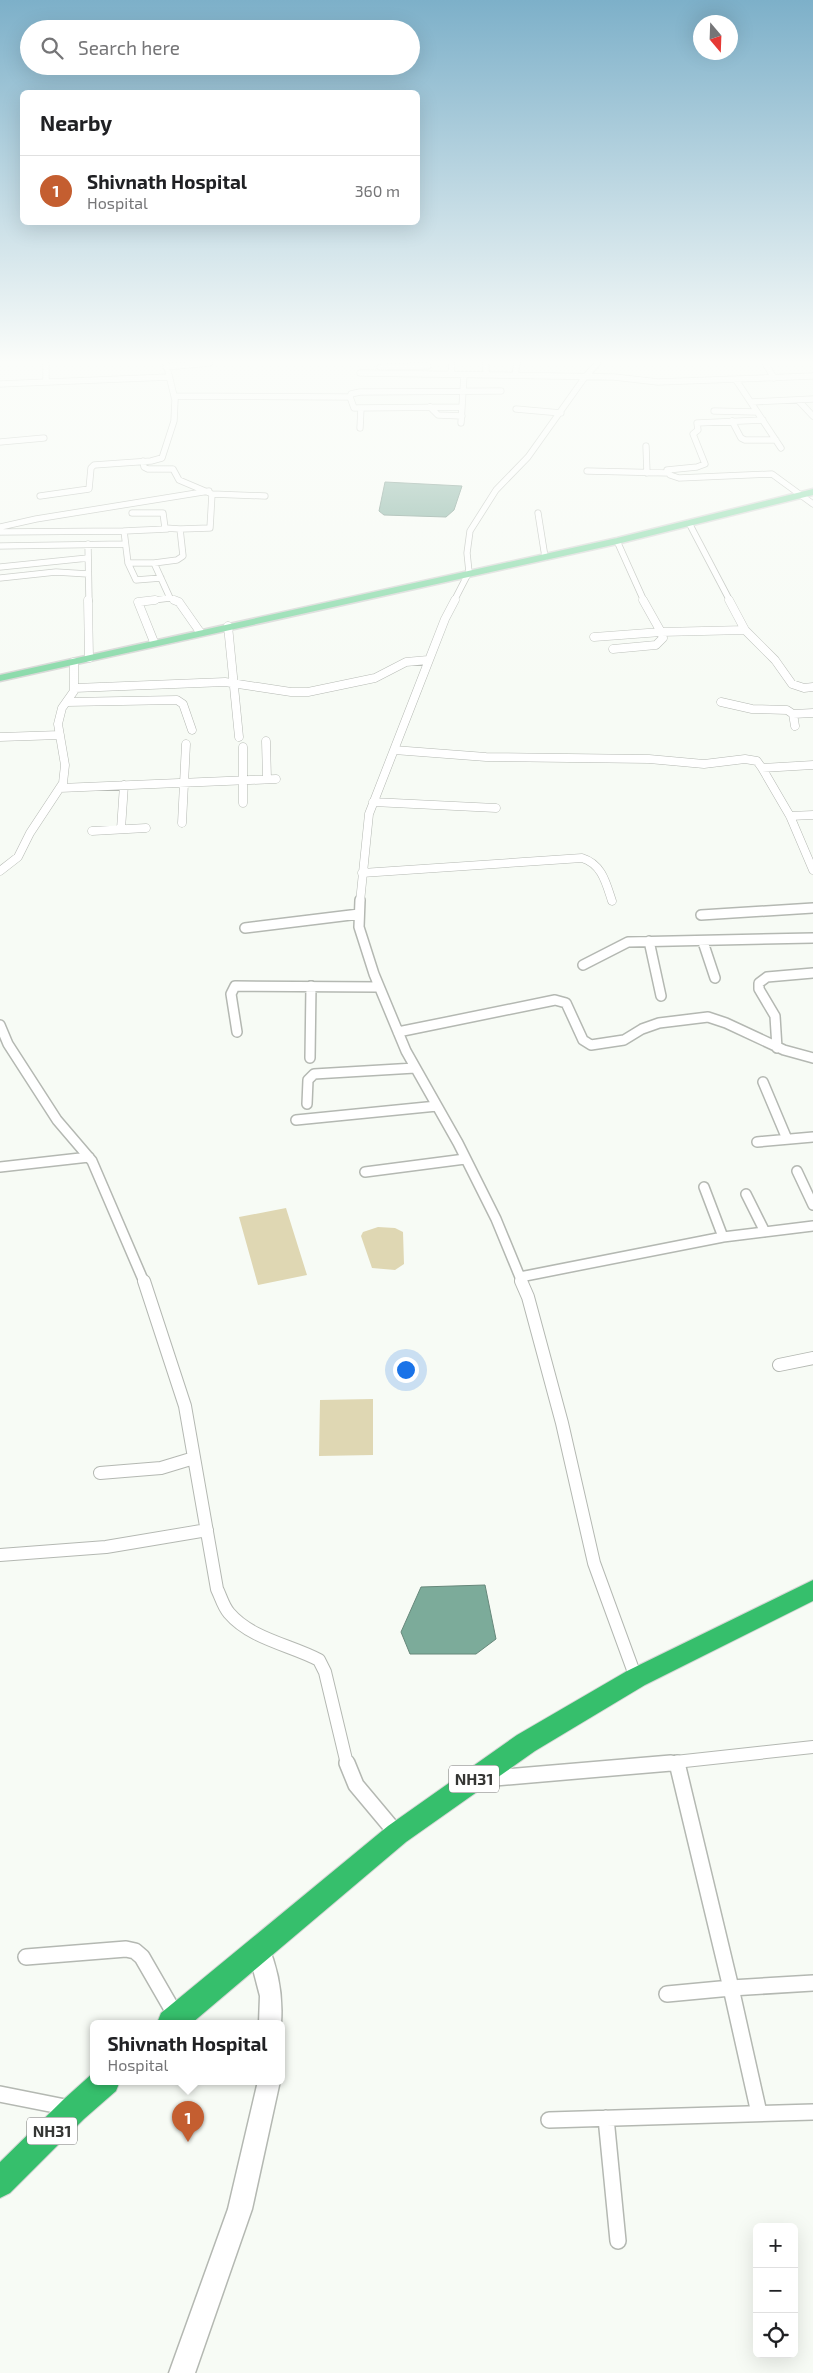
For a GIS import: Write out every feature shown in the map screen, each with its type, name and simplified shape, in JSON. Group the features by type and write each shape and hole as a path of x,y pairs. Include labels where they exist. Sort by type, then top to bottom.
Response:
{"highway":[{"name":"NH31","path":"174,2020 397,1834 526,1743 636,1678 813,1590"},
{"name":"NH31","path":"0,2183 74,2109 101,2085"}],"main road":[{"path":"0,678 469,572 617,541 813,492"}],"street":[{"path":"40,496 89,489 90,474"},
{"path":"176,474 179,480 210,493"},
{"path":"512,474 496,490 470,531 467,553 469,572 445,618 373,802 369,814 362,873 359,927 379,987 398,1032 415,1068 496,1219 528,1298 562,1423 594,1563 636,1678"},
{"path":"669,474 671,477 679,478 772,474 813,504"},
{"path":"0,532 210,528 210,493"},
{"path":"0,528 75,513 210,493 265,496"},
{"path":"75,513 79,531"},
{"path":"132,513 163,513 164,527 167,529"},
{"path":"538,513 545,556"},
{"path":"689,523 744,630 775,660 792,684 804,688 813,687"},
{"path":"128,563 154,563 177,560 183,556 180,529"},
{"path":"124,531 128,563 136,580 161,578"},
{"path":"613,648 656,645 662,641 661,632 637,589 617,541"},
{"path":"88,544 89,658"},
{"path":"0,546 125,544"},
{"path":"0,568 88,558"},
{"path":"154,563 170,598"},
{"path":"0,578 56,572 88,574"},
{"path":"154,642 138,602 170,598 179,602 200,632"},
{"path":"228,626 232,682 239,737"},
{"path":"594,637 661,632 744,630"},
{"path":"74,688 232,682 291,692 308,692 375,678 406,662 428,660"},
{"path":"0,871 18,857 30,833 60,788 65,765 59,716 74,688 74,662"},
{"path":"67,702 177,700 183,704 192,730"},
{"path":"721,702 752,709 787,710 793,714 813,713"},
{"path":"793,714 794,726"},
{"path":"0,737 60,735"},
{"path":"60,788 272,779 266,740"},
{"path":"182,823 186,744"},
{"path":"243,747 243,803"},
{"path":"394,750 486,757 649,759 704,764 745,759 757,761 790,816 813,870"},
{"path":"762,768 813,765"},
{"path":"121,829 124,785"},
{"path":"373,802 496,808"},
{"path":"790,816 813,815"},
{"path":"92,831 146,828"},
{"path":"362,873 582,858 595,862 600,867 612,901"},
{"path":"701,914 813,908"},
{"path":"245,928 359,914"},
{"path":"583,965 620,944 628,942 703,942 813,938"},
{"path":"649,941 661,996"},
{"path":"703,942 715,978"},
{"path":"777,1048 775,1016 759,989 759,983 767,978 813,974"},
{"path":"237,1032 231,994 235,986 242,984 379,987"},
{"path":"310,1058 311,986"},
{"path":"398,1032 555,1000 566,1003 583,1040 591,1045 624,1040 642,1029 659,1023 708,1017 726,1023 777,1048 813,1058"},
{"path":"0,1025 8,1044 57,1120 89,1157 140,1270 185,1406 217,1588 230,1615 244,1626 308,1653 319,1660 325,1672 349,1770 356,1785 397,1834"},
{"path":"308,1104 308,1080 314,1074 415,1068"},
{"path":"763,1082 787,1139"},
{"path":"296,1120 437,1106"},
{"path":"757,1142 813,1137"},
{"path":"0,1167 89,1157"},
{"path":"364,1172 465,1159"},
{"path":"797,1171 813,1205"},
{"path":"704,1187 723,1237"},
{"path":"746,1194 765,1232"},
{"path":"520,1277 723,1237 813,1226"},
{"path":"779,1365 813,1358"},
{"path":"100,1473 160,1468 194,1458"},
{"path":"0,1555 106,1547 207,1530"},
{"path":"472,1780 677,1762 813,1747"},
{"path":"677,1762 759,2113"},
{"path":"26,1956 126,1949 135,1951 142,1957 174,2020"},
{"path":"259,1950 271,1996 270,2020"},
{"path":"667,1994 813,1982"},
{"path":"182,2373 240,2209 268,2085"},
{"path":"0,2094 74,2109"},
{"path":"549,2120 813,2112"},
{"path":"606,2118 618,2241"}],"shaded area":[{"path":"385,482 462,486 454,510 446,517 384,515 379,511"},
{"path":"286,1208 307,1275 258,1285 239,1217"},
{"path":"378,1227 395,1228 403,1232 404,1264 395,1270 372,1268 361,1236 363,1232"},
{"path":"373,1399 373,1455 319,1456 320,1400"},
{"path":"485,1585 496,1639 476,1654 410,1654 401,1632 421,1587"}],"place":[{"name":"Shivnath Hospital","path":"188,2142"}]}
